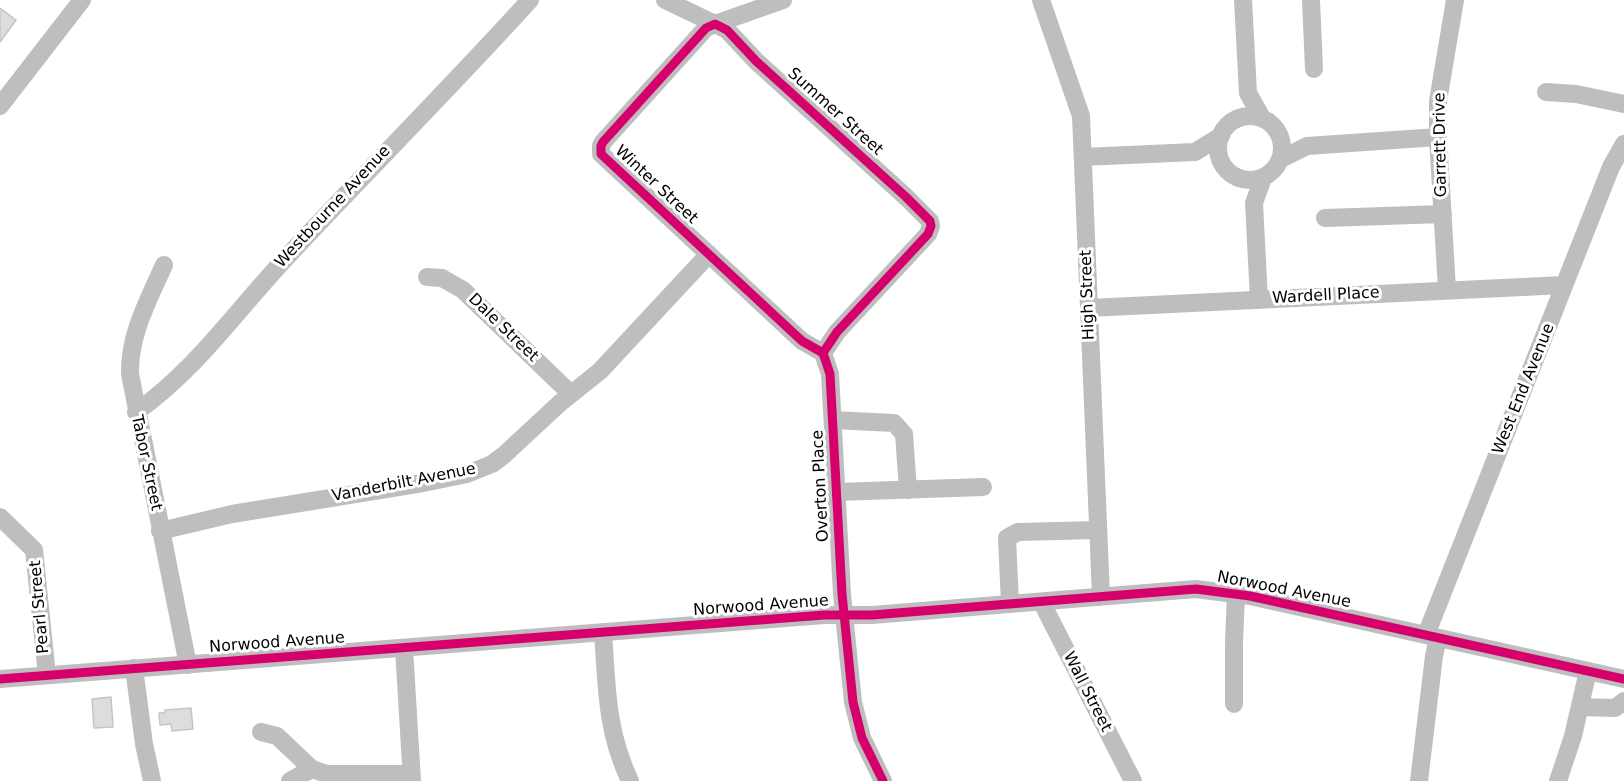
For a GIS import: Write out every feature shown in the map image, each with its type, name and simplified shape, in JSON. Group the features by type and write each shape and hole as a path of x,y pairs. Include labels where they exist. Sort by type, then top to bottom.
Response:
{"street":[{"path":"0,106 82,0"},
{"name":"Westbourne Avenue","path":"136,412 190,368 250,297 530,0"},
{"name":"Summer Street","path":"665,0 728,30 764,68 906,196 930,221 928,234 837,332 823,353"},
{"path":"715,24 783,0"},
{"name":"High Street","path":"1041,0 1081,116 1101,597"},
{"path":"1243,0 1248,93 1262,118"},
{"path":"1311,0 1314,69"},
{"name":"Garrett Drive","path":"1447,291 1438,137 1439,91 1455,0"},
{"name":"Winter Street","path":"715,24 706,28 601,146 601,154 802,341 823,353"},
{"path":"1546,92 1576,94 1624,104"},
{"path":"1236,119 1248,93"},
{"path":"1254,203 1239,179 1226,170 1221,163 1218,145 1229,124 1236,119 1253,116 1262,118 1280,134 1307,146"},
{"path":"1280,134 1281,159"},
{"path":"1195,152 1221,136"},
{"path":"1239,179 1256,181 1263,178 1271,174 1281,159 1307,146 1438,137"},
{"name":"West End Avenue","path":"1419,781 1434,656 1432,637 1564,285 1611,167 1624,144"},
{"path":"1083,157 1195,152 1221,163"},
{"path":"1259,300 1254,203 1263,178"},
{"path":"1325,218 1443,214"},
{"name":"Vanderbilt Avenue","path":"160,531 232,514 423,483 481,470 504,455 600,371 709,254"},
{"name":"Tabor Street","path":"164,266 141,317 131,346 130,374 188,665"},
{"name":"Dale Street","path":"427,277 442,278 463,290 571,394"},
{"name":"Wardell Place","path":"1089,308 1564,285"},
{"name":"Overton Place","path":"823,353 830,374 845,615 853,702 862,738 883,781"},
{"path":"833,420 894,423 904,434 908,490"},
{"path":"837,492 983,487"},
{"name":"Pearl Street","path":"0,516 34,550 47,675"},
{"path":"1010,604 1007,538 1018,532 1097,530"},
{"name":"Norwood Avenue","path":"0,679 824,615 872,615 1042,603 1196,589 1236,593 1624,679"},
{"path":"1234,704 1236,593"},
{"name":"Wall Street","path":"1042,603 1133,781"},
{"path":"603,633 609,720 618,754 630,781"},
{"path":"261,732 276,736 312,770 327,774 412,778 404,648"},
{"path":"134,668 144,744 152,781"},
{"path":"1557,781 1573,736 1588,671"},
{"path":"1580,707 1616,708 1624,701"},
{"path":"290,781 312,770"}],"building":[{"path":"0,8 16,20 0,42"},
{"path":"111,697 113,727 94,728 92,699"},
{"path":"191,708 193,729 172,731 171,724 160,725 159,713 165,713 165,710"}],"cycle path":[{"path":"823,353 802,341 601,154 603,142 706,28 715,24 727,30 756,61 930,221 928,234 837,332 823,353 830,374 842,594 853,702 862,738 883,781"},
{"path":"0,679 824,615 872,615 1196,589 1250,596 1624,679"}]}
